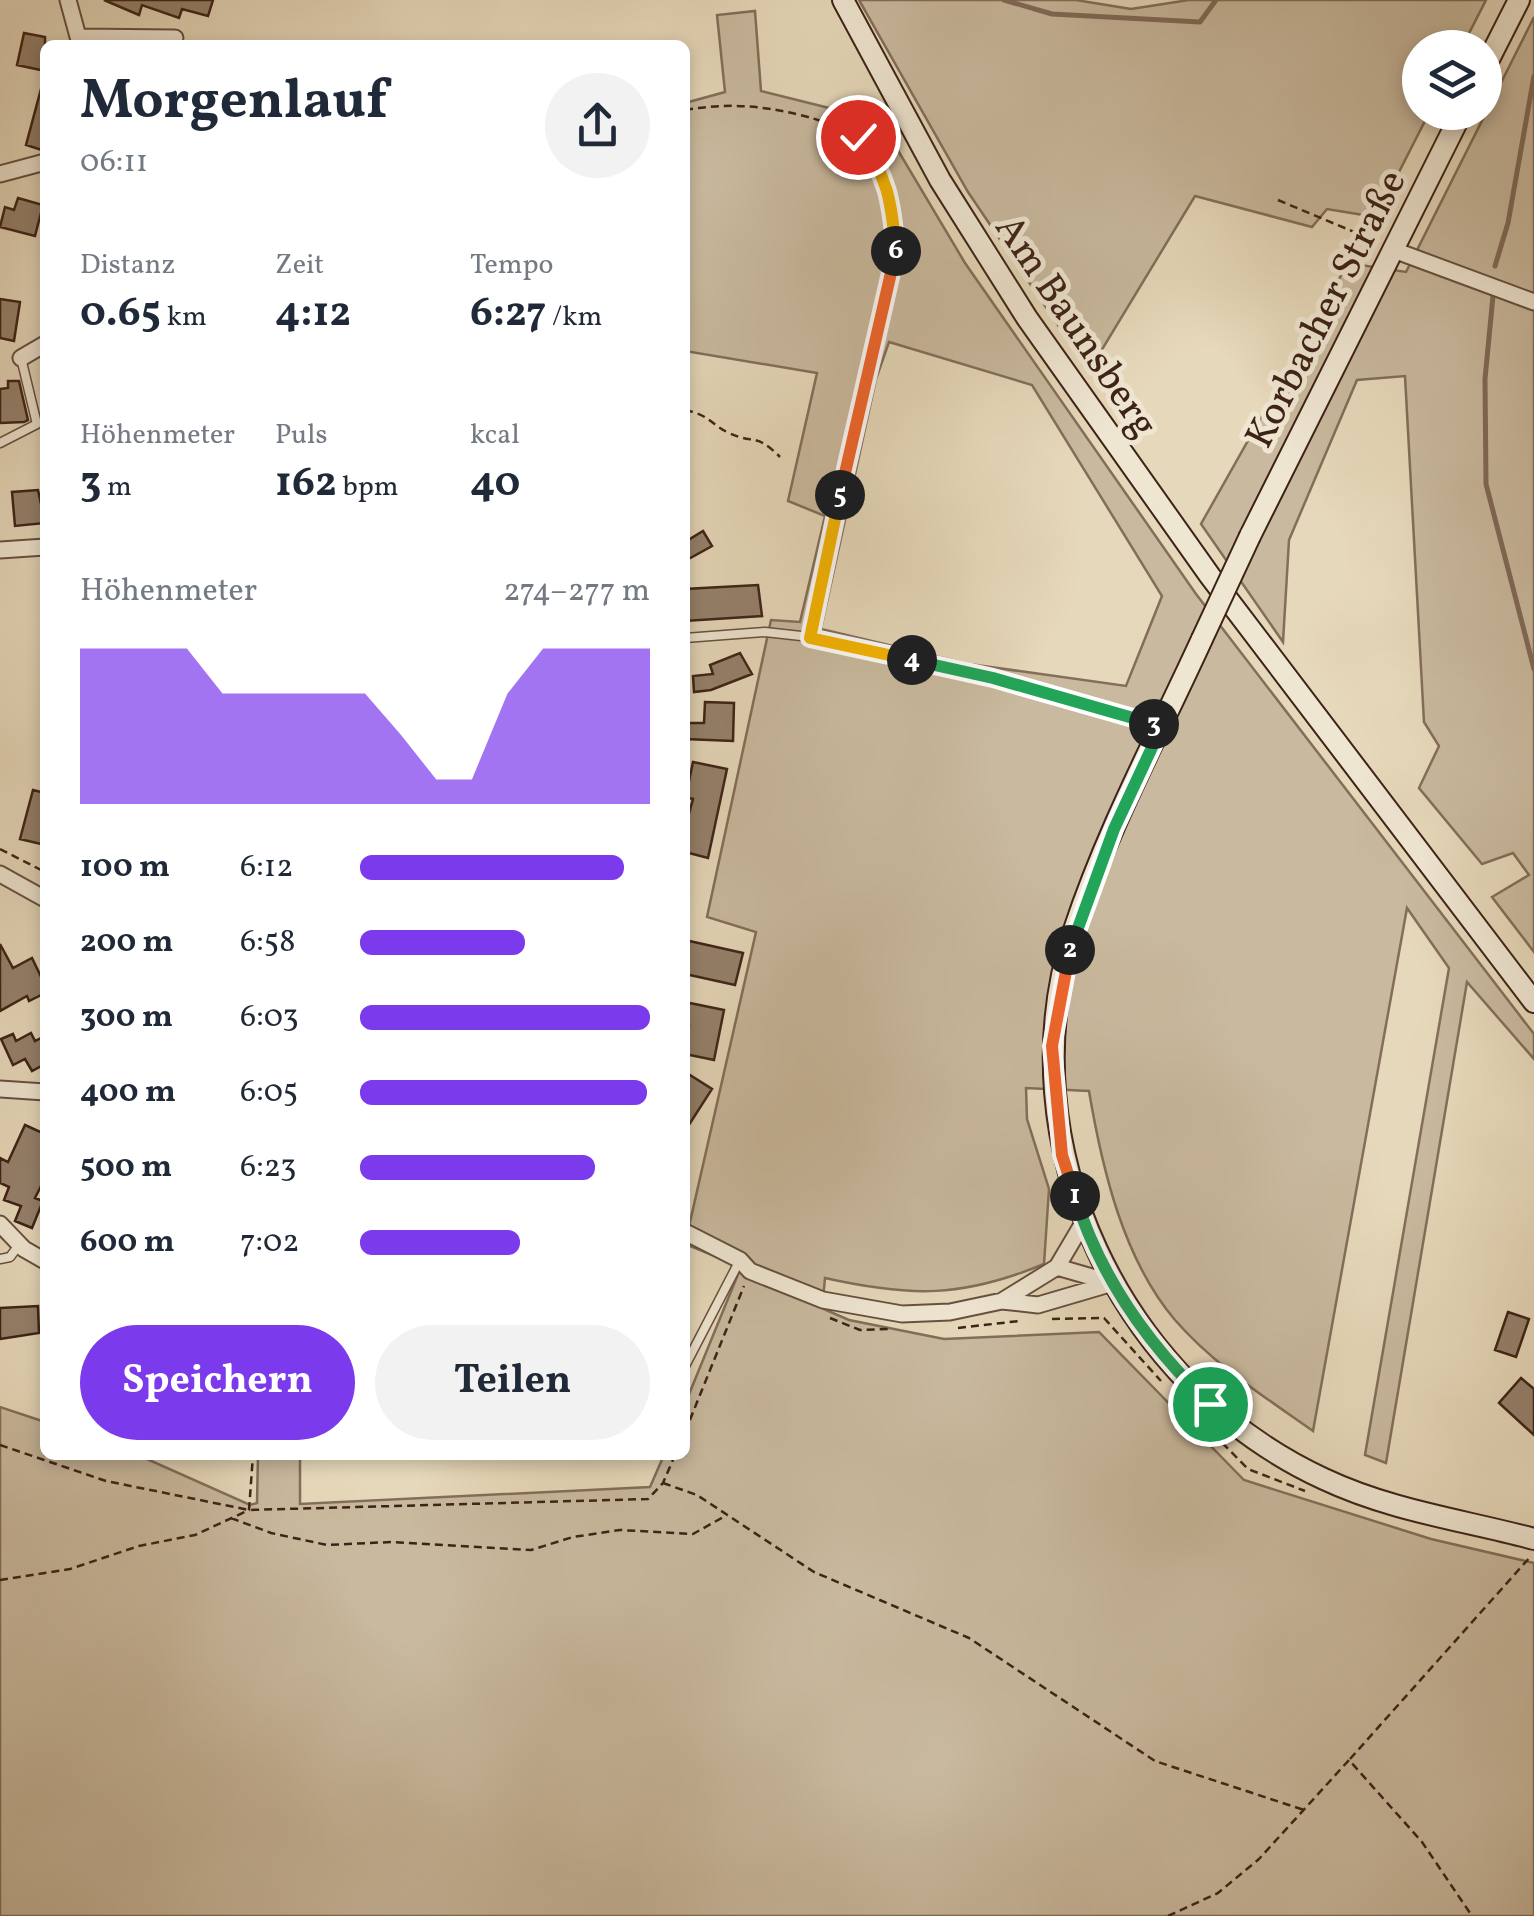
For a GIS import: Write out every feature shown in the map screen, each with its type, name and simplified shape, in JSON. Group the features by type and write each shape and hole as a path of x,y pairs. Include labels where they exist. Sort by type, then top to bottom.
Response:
{"street":[{"path":"68,0 80,40"},
{"name":"Am Baunsberg","path":"844,0 940,180 1027,318 1282,671 1528,994"},
{"path":"1502,34 1519,0"},
{"path":"112,40 175,38"},
{"name":"Korbacher Straße","path":"1453,130 1250,536 1114,829 1073,933 1052,1046 1062,1155 1084,1223 1113,1283 1182,1377 1273,1451 1323,1479 1420,1515 1530,1545"},
{"path":"0,174 40,163"},
{"path":"1392,249 1534,302"},
{"path":"20,358 40,347"},
{"path":"0,550 40,547"},
{"path":"0,874 40,895"},
{"path":"0,1089 40,1092"},
{"path":"1002,1301 1057,1267 1084,1223"},
{"path":"0,1224 19,1245 40,1258"},
{"path":"690,1235 740,1260 750,1271 822,1300 902,1314 950,1312 1002,1301 1038,1305 1113,1283"},
{"path":"1057,1267 1113,1283"}],"lane":[{"path":"0,443 37,424 20,358"},
{"path":"690,638 765,632 806,637"},
{"path":"0,1259 10,1257 19,1245"},
{"path":"690,1356 740,1260"}],"path":[{"path":"690,109 750,102 833,123 858,137 878,163 891,194 896,251 806,637 993,678 1162,726"},
{"path":"1278,200 1392,249"},
{"path":"690,411 708,414 725,431 760,437 780,457"},
{"path":"0,849 40,869"},
{"path":"690,1420 745,1286"},
{"path":"827,1317 860,1330 900,1329"},
{"path":"1038,1320 1104,1318 1164,1384"},
{"path":"959,1328 1022,1320"},
{"path":"1192,1412 1248,1468 1307,1492"},
{"path":"0,1445 40,1458"},
{"path":"45,1460 106,1480 250,1510 648,1499 663,1483 673,1460"},
{"path":"250,1510 254,1460"},
{"path":"663,1483 696,1495 814,1572 969,1638 1155,1761 1304,1810"},
{"path":"0,1580 70,1569 139,1546 195,1535 250,1510"},
{"path":"231,1518 270,1533 326,1545 391,1542 532,1550 620,1530 693,1534 727,1515"},
{"path":"1168,1916 1218,1893 1259,1859 1523,1570 1530,1545"},
{"path":"1348,1760 1422,1842 1472,1916"}],"shaded area":[{"path":"859,0 1076,0 1131,9 1189,0 1486,0 1471,30 1402,30 1402,130 1420,130 1376,217 1327,209 1312,227 1195,196 1089,371 968,192"},
{"path":"755,11 761,91 837,110 855,121 871,105 965,263 1196,594 1534,1034 1534,1059 1467,982 1386,1463 1365,1455 1449,968 1407,908 1313,1431 1206,1352 1157,1296 1117,1212 1089,1091 1026,1088 1027,1119 1049,1189 1044,1264 987,1283 936,1291 884,1289 825,1278 823,1300 690,1246 690,1222 756,932 707,917 771,620 800,622 825,516 788,501 817,373 690,352 690,102 725,92 717,15","holes":["889,342 1032,385 1162,596 1126,686 969,664 821,629 876,379"]},
{"path":"1534,17 1534,952 1492,897 1529,875 1513,853 1482,864 1419,788 1439,746 1424,722 1405,376 1357,380 1289,540 1283,642 1201,524 1348,263 1406,272 1477,130 1502,130 1502,81"},
{"path":"739,1272 849,1320 944,1339 1099,1332 1244,1480 1431,1539 1534,1563 1534,1916 0,1916 0,1407 40,1420 40,1460 149,1460 250,1505 257,1503 258,1460 300,1460 300,1504 650,1487 662,1460 690,1460 690,1392"}],"building":[{"path":"104,0 213,0 208,16 182,9 179,18 142,5 139,15"},
{"path":"24,33 45,37 40,40 40,70 17,65"},
{"path":"40,93 40,149 26,145"},
{"path":"18,198 40,204 35,236 0,227 5,207 14,210"},
{"path":"0,299 20,302 14,341 0,338"},
{"path":"8,381 19,381 28,420 24,422 0,423 0,389 8,388"},
{"path":"38,490 40,524 15,526 12,492"},
{"path":"703,531 712,546 690,558 690,539"},
{"path":"758,585 762,616 690,621 690,589"},
{"path":"740,653 752,674 711,690 694,692 693,676 713,674 710,665"},
{"path":"705,702 734,703 733,741 690,739 690,723 704,723"},
{"path":"693,762 727,769 708,858 690,853"},
{"path":"33,790 40,792 40,844 20,839"},
{"path":"690,941 743,953 735,985 690,975"},
{"path":"0,944 13,968 32,958 40,975 40,996 29,1001 27,996 0,1011"},
{"path":"690,1003 724,1010 714,1060 690,1055"},
{"path":"31,1033 35,1041 40,1038 40,1067 32,1071 25,1059 13,1065 1,1039 13,1034 16,1041"},
{"path":"690,1075 712,1089 690,1123"},
{"path":"25,1125 40,1132 40,1188 35,1198 40,1200 40,1208 32,1228 15,1221 21,1206 4,1200 9,1187 0,1183 0,1158 8,1162"},
{"path":"38,1306 39,1333 0,1339 0,1308"},
{"path":"1508,1312 1529,1319 1516,1357 1495,1350"},
{"path":"1521,1378 1534,1389 1534,1435 1499,1403"}],"waterway":[{"path":"1004,0 1052,14 1200,22 1216,0"},
{"path":"1495,266 1508,223 1534,76"},
{"path":"1493,296 1485,379 1486,484 1534,669"}],"route":[{"path":"858,137 878,163 891,194 896,251 810,638 993,678 1162,726 1114,829 1073,933 1052,1046 1062,1155 1084,1223 1113,1283 1144,1331 1210,1404"}]}
